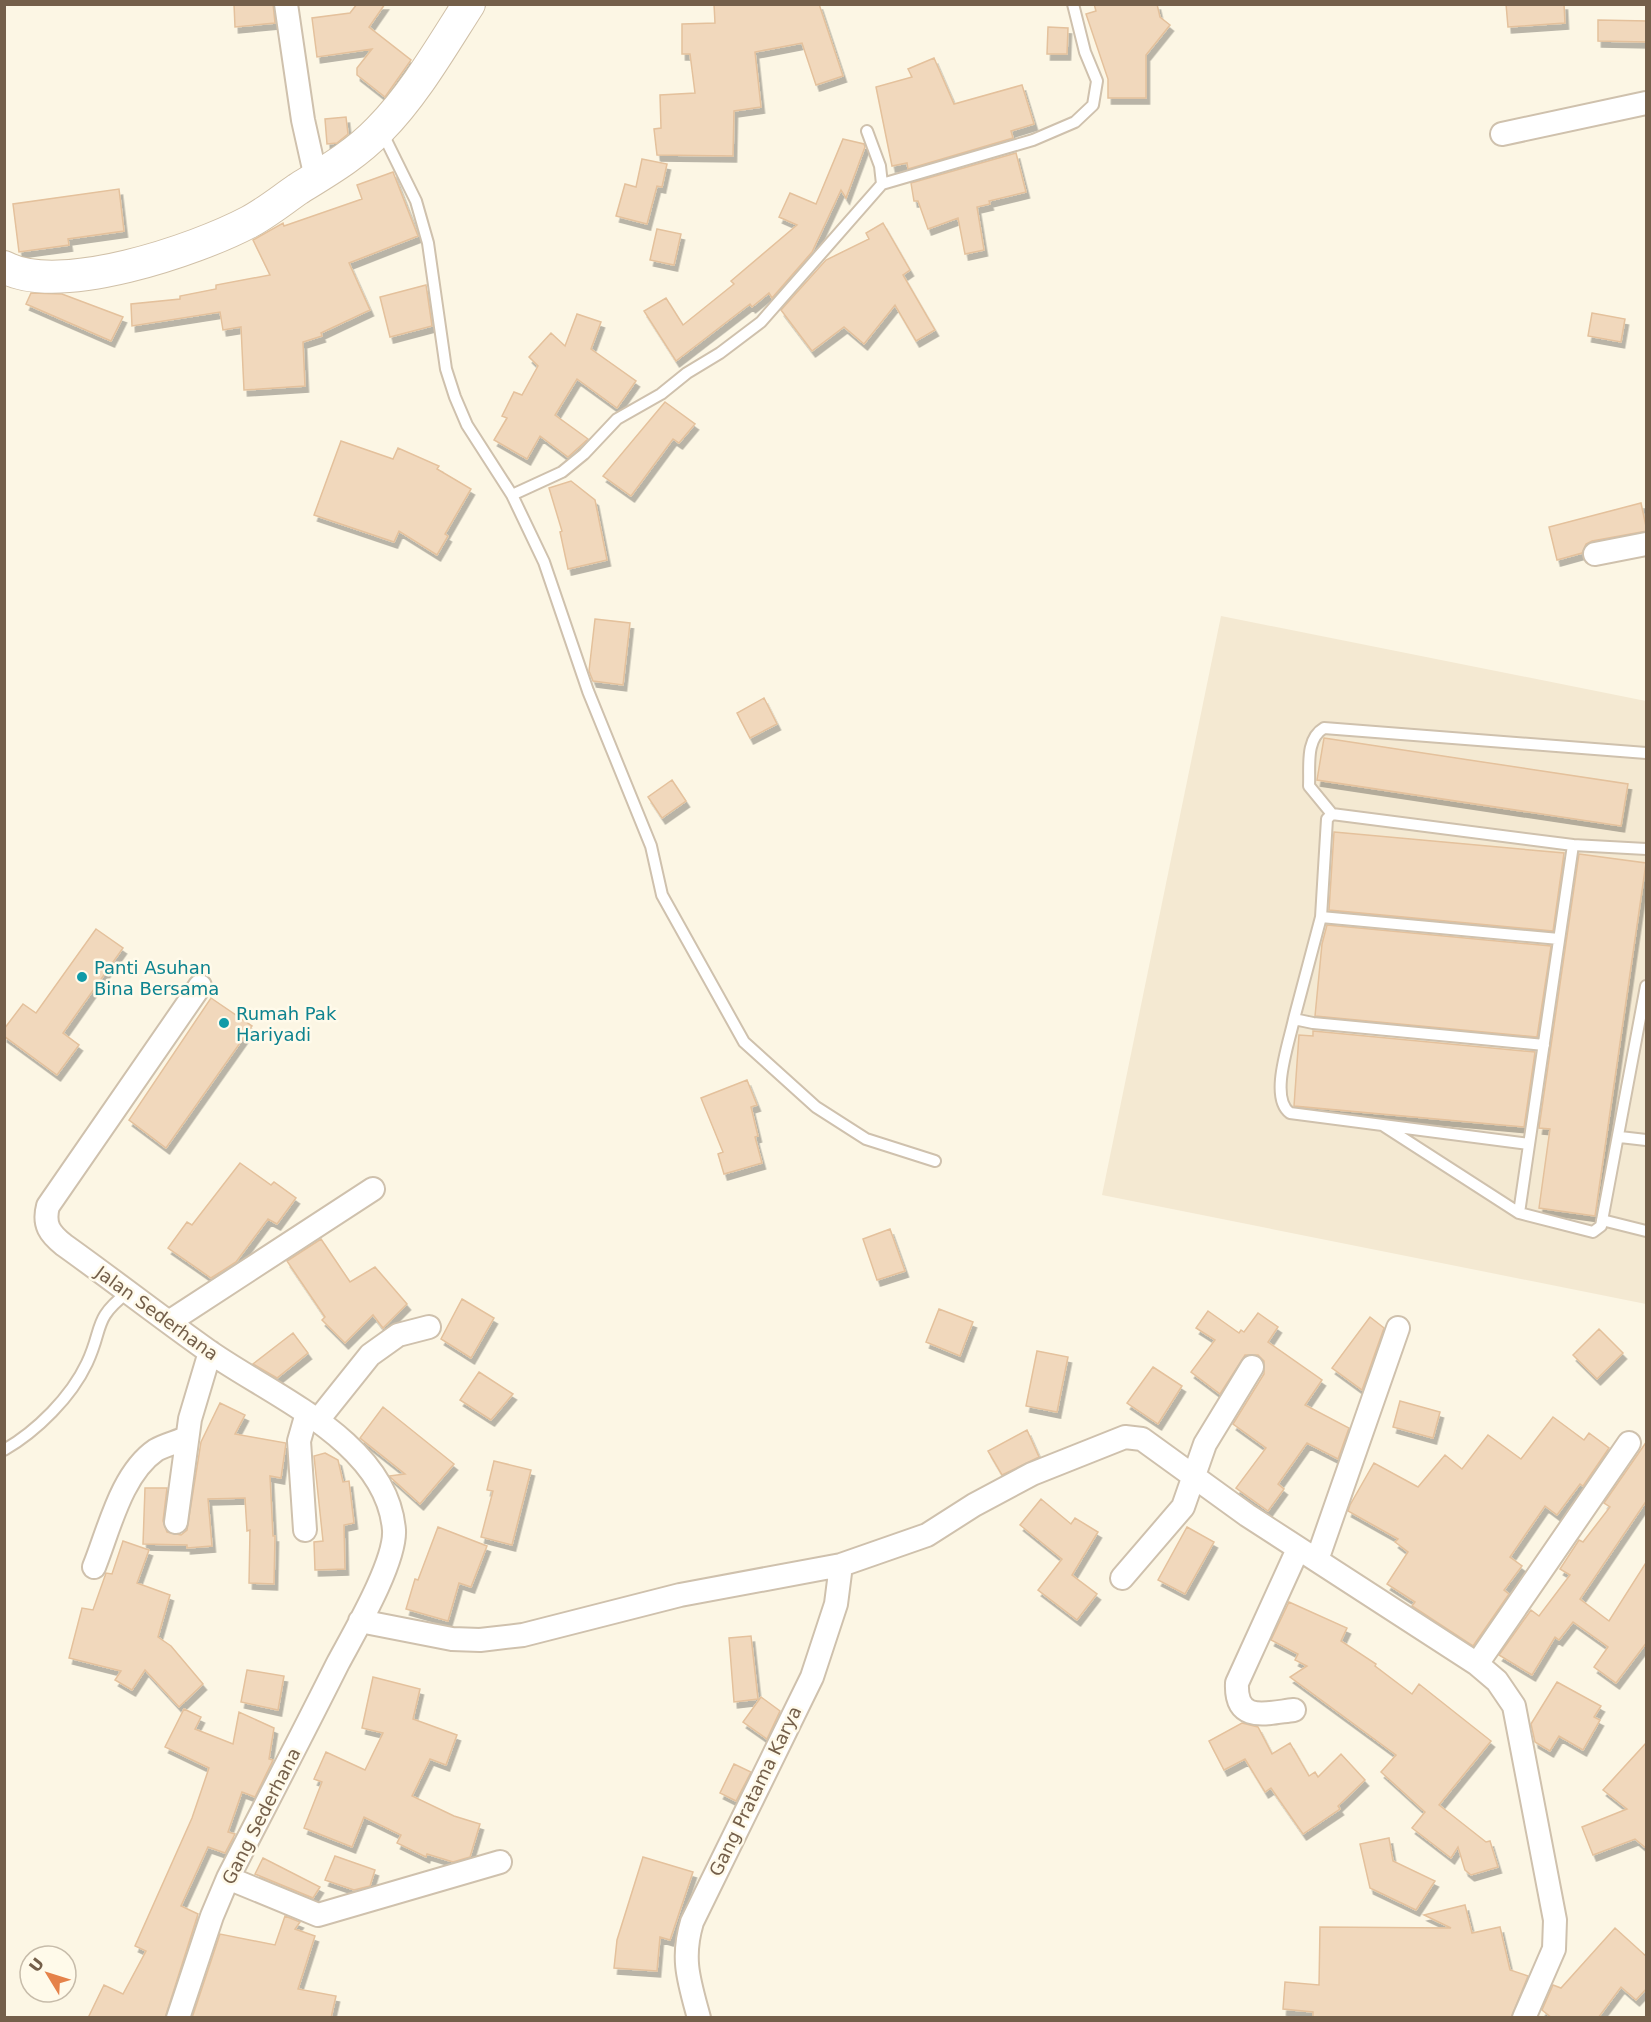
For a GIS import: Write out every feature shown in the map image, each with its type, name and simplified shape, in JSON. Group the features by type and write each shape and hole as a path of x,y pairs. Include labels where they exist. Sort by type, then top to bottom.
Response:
{"main road":[{"path":"4,267 26,276 53,278 98,273 191,246 249,222 352,156 381,129 432,62 469,4"}],"street":[{"path":"286,4 303,120 316,178"},
{"path":"1502,134 1647,103"},
{"path":"1595,554 1647,544"},
{"name":"Jalan Sederhana","path":"200,986 48,1206 45,1216 52,1235 210,1352 313,1417 354,1452 381,1486 389,1502 394,1531 389,1558 360,1621"},
{"path":"170,1322 373,1189"},
{"path":"305,1530 299,1441 313,1417 370,1355 398,1335 429,1327"},
{"path":"1294,1710 1254,1714 1244,1709 1236,1694 1236,1683 1307,1555 1398,1328"},
{"path":"176,1522 186,1438 194,1401 210,1352"},
{"path":"1122,1578 1183,1507 1205,1444 1252,1367"},
{"path":"360,1621 452,1639 480,1640 522,1635 680,1595 841,1566 919,1538 1032,1474 1125,1437 1133,1437 1150,1443 1307,1555 1477,1664 1505,1690 1514,1706 1555,1920 1554,1949 1524,2018"},
{"path":"94,1567 129,1481 142,1463 157,1449 186,1438"},
{"path":"1477,1664 1629,1443"},
{"name":"Gang Pratama Karya","path":"699,2018 685,1958 686,1942 692,1922 812,1677 836,1604 841,1566"},
{"name":"Gang Sederhana","path":"178,2018 212,1916 228,1878 360,1621"},
{"path":"228,1878 308,1913 318,1915 500,1862"}],"lane":[{"path":"512,495 562,472 584,454 617,419 662,394 687,373 720,353 761,322 882,184 1033,140 1075,122 1094,105 1097,81 1079,32 1073,4"},
{"path":"381,129 416,201 428,243 446,369 454,397 468,425 512,495 544,562 588,691 651,846 662,895 744,1042 816,1107 866,1139 935,1161"},
{"path":"867,131 880,166 882,184"},
{"path":"1647,753 1622,753 1324,728 1317,732 1310,745 1309,786 1332,814 1573,844 1647,849"},
{"path":"1332,814 1328,819 1321,917 1294,1020 1279,1094 1284,1109 1299,1116 1529,1144"},
{"path":"1519,1213 1573,844"},
{"path":"1321,917 1559,939"},
{"path":"1384,1126 1519,1213 1593,1232 1601,1226 1620,1137 1647,986"},
{"path":"1294,1020 1544,1046"},
{"path":"1620,1137 1647,1140"},
{"path":"1602,1220 1647,1231"},
{"path":"4,1450 60,1404 88,1360 101,1318 111,1305 129,1292"}],"shaded area":[{"path":"1221,616 1646,701 1646,1304 1102,1195"}],"building":[{"path":"234,4 273,4 275,23 235,27"},
{"path":"357,4 385,4 369,27 411,60 385,97 357,75 357,68 372,49 317,57 312,18 350,13"},
{"path":"714,4 819,4 843,76 816,85 802,43 755,52 761,107 734,111 733,156 657,155 654,129 661,128 660,95 695,93 690,54 682,54 682,24 715,23"},
{"path":"1094,4 1157,4 1160,17 1170,25 1146,55 1146,98 1108,98 1108,79 1086,14 1096,11"},
{"path":"1506,4 1564,4 1565,23 1508,27"},
{"path":"1598,20 1647,21 1647,42 1598,41"},
{"path":"1048,27 1068,28 1067,54 1047,54"},
{"path":"934,58 954,104 1022,85 1034,124 1011,131 1013,138 908,169 907,163 892,166 876,87 912,77 908,69"},
{"path":"346,117 348,134 337,143 327,144 325,119"},
{"path":"843,139 864,144 865,147 846,198 841,190 812,252 772,298 769,293 752,307 750,304 676,361 644,311 666,298 683,325 734,284 731,281 797,225 779,217 790,193 816,204"},
{"path":"1016,153 1026,192 989,201 990,204 977,207 984,250 965,254 958,218 928,229 918,201 914,201 911,183"},
{"path":"642,159 667,164 662,187 657,186 647,224 616,216 625,184 636,187"},
{"path":"393,172 418,236 349,263 370,310 321,333 322,336 303,342 305,386 244,390 241,327 223,330 220,312 132,326 131,304 180,299 180,296 216,289 216,285 270,275 253,240 283,223 284,226 362,199 357,185"},
{"path":"119,189 124,231 68,239 69,245 19,252 13,204"},
{"path":"883,223 910,270 903,275 935,330 916,341 895,305 864,344 844,327 812,351 781,310 826,260 869,239 866,233"},
{"path":"657,229 681,234 674,265 650,260"},
{"path":"426,285 432,326 390,337 380,297"},
{"path":"31,293 62,294 123,317 111,341 26,304"},
{"path":"1592,313 1625,319 1621,342 1588,336"},
{"path":"577,314 601,322 591,349 636,381 617,408 577,379 555,415 588,439 568,457 540,436 527,459 494,440 507,418 502,416 514,392 522,395 538,366 529,357 551,333 565,346"},
{"path":"665,402 695,424 679,443 673,439 631,496 603,476"},
{"path":"341,441 393,459 398,448 439,466 437,469 471,489 445,534 448,536 437,555 399,531 394,542 314,515"},
{"path":"571,481 595,500 607,560 568,569 560,532 562,531 549,488"},
{"path":"1641,503 1647,531 1592,541 1586,544 1582,553 1557,560 1549,527"},
{"path":"595,619 630,623 623,685 593,681 589,671"},
{"path":"764,698 777,724 750,738 737,713"},
{"path":"1324,738 1628,784 1621,826 1317,780"},
{"path":"672,780 686,801 662,818 648,797"},
{"path":"1334,832 1564,853 1553,931 1329,910"},
{"path":"1579,854 1646,863 1595,1216 1539,1208 1550,1129 1539,1128"},
{"path":"1327,925 1551,946 1537,1037 1315,1016 1322,944"},
{"path":"96,929 123,948 63,1033 79,1045 57,1075 4,1036 4,1029 23,1004 36,1013"},
{"path":"211,998 252,1026 166,1148 129,1120"},
{"path":"1313,1031 1535,1052 1524,1127 1294,1106 1299,1035 1313,1036"},
{"path":"747,1080 757,1105 751,1107 758,1136 755,1137 762,1163 724,1174 718,1154 723,1152 701,1098"},
{"path":"240,1163 271,1185 274,1182 296,1198 277,1224 268,1219 236,1262 211,1278 168,1248 187,1222 192,1225"},
{"path":"890,1229 905,1271 877,1280 863,1239"},
{"path":"321,1239 350,1282 375,1267 407,1304 383,1328 373,1315 345,1343 322,1320 325,1317 287,1261"},
{"path":"462,1299 494,1318 471,1358 441,1339"},
{"path":"939,1309 973,1322 960,1356 926,1342"},
{"path":"1208,1311 1239,1333 1241,1330 1244,1332 1258,1313 1278,1327 1268,1342 1322,1380 1305,1405 1349,1428 1338,1459 1307,1443 1278,1484 1284,1489 1268,1511 1236,1488 1266,1448 1233,1424 1264,1374 1264,1361 1258,1355 1245,1355 1220,1394 1191,1372 1215,1340 1196,1328"},
{"path":"1370,1317 1384,1328 1362,1390 1332,1368"},
{"path":"1599,1329 1623,1353 1597,1379 1573,1355"},
{"path":"293,1333 308,1353 277,1378 253,1364"},
{"path":"1037,1351 1068,1357 1057,1412 1026,1406"},
{"path":"1153,1367 1182,1386 1158,1424 1127,1403"},
{"path":"479,1372 513,1394 491,1420 460,1400"},
{"path":"1400,1401 1440,1412 1433,1438 1393,1427"},
{"path":"220,1403 245,1415 235,1434 286,1443 281,1478 270,1476 273,1536 275,1536 274,1584 249,1583 250,1530 247,1531 245,1498 208,1499 212,1546 187,1548 187,1545 143,1544 145,1488 167,1488 163,1521 167,1532 181,1535 187,1530 201,1442"},
{"path":"383,1407 454,1464 420,1504 389,1476 405,1474 360,1438"},
{"path":"1553,1417 1584,1440 1589,1433 1609,1448 1583,1486 1580,1484 1557,1515 1545,1506 1510,1557 1522,1566 1504,1590 1509,1594 1473,1646 1412,1606 1415,1602 1387,1584 1408,1552 1395,1542 1398,1539 1348,1511 1350,1505 1374,1463 1418,1487 1445,1455 1462,1469 1488,1435 1521,1459"},
{"path":"1027,1430 1039,1457 1002,1475 988,1451"},
{"path":"1647,1441 1647,1500 1580,1599 1609,1621 1647,1561 1647,1642 1616,1683 1594,1667 1608,1647 1573,1622 1559,1640 1555,1637 1532,1675 1499,1655 1531,1610 1539,1616 1570,1575 1560,1569 1579,1540 1583,1542 1610,1507 1604,1503"},
{"path":"325,1453 338,1460 343,1482 349,1481 354,1523 344,1525 345,1569 315,1570 314,1542 323,1541 314,1456"},
{"path":"494,1461 531,1470 512,1545 481,1537 493,1491 487,1490"},
{"path":"1041,1499 1071,1524 1075,1518 1098,1532 1072,1575 1097,1594 1077,1620 1038,1590 1062,1559 1020,1525"},
{"path":"438,1527 487,1546 471,1587 459,1583 448,1621 406,1609 415,1579 418,1580"},
{"path":"1187,1527 1214,1542 1185,1594 1158,1580"},
{"path":"123,1541 149,1550 137,1583 170,1595 158,1637 171,1646 203,1684 179,1707 145,1670 132,1690 115,1680 121,1671 69,1658 82,1608 93,1610 106,1573 112,1574"},
{"path":"1289,1602 1347,1628 1341,1641 1376,1664 1375,1666 1412,1694 1419,1684 1491,1741 1439,1805 1486,1842 1490,1841 1498,1867 1471,1875 1465,1870 1458,1847 1451,1858 1412,1828 1425,1812 1381,1772 1396,1755 1290,1677 1307,1666 1295,1660 1298,1654 1271,1640"},
{"path":"751,1636 758,1699 734,1702 729,1638"},
{"path":"247,1670 284,1676 278,1710 241,1702"},
{"path":"373,1677 420,1689 413,1719 457,1735 446,1765 430,1759 412,1796 454,1816 480,1824 470,1857 453,1862 427,1854 426,1857 397,1843 401,1835 364,1817 352,1847 304,1828 322,1782 314,1779 326,1752 365,1770 383,1733 362,1728"},
{"path":"1557,1682 1601,1706 1594,1717 1600,1720 1583,1750 1559,1736 1550,1751 1535,1742 1531,1724"},
{"path":"761,1697 780,1711 767,1739 743,1722"},
{"path":"184,1709 201,1717 195,1729 233,1744 239,1712 274,1728 269,1759 273,1760 255,1797 242,1792 228,1832 235,1834 225,1853 208,1847 181,1906 198,1914 165,2018 88,2018 104,1985 123,1994 146,1951 135,1946 192,1818 209,1768 165,1747"},
{"path":"1242,1723 1258,1727 1272,1754 1290,1743 1309,1776 1315,1772 1318,1777 1341,1754 1365,1780 1338,1806 1340,1809 1303,1834 1271,1788 1265,1792 1245,1759 1224,1770 1209,1741"},
{"path":"1647,1742 1647,1849 1635,1839 1593,1855 1582,1827 1627,1809 1603,1790"},
{"path":"734,1764 751,1772 736,1801 720,1793"},
{"path":"1389,1838 1393,1861 1435,1881 1416,1910 1370,1888 1360,1844"},
{"path":"335,1856 375,1870 370,1886 354,1890 325,1880"},
{"path":"643,1857 693,1872 670,1940 660,1937 657,1971 614,1968 617,1940"},
{"path":"263,1858 320,1887 313,1898 255,1874"},
{"path":"1465,1905 1472,1933 1500,1927 1510,1970 1528,1976 1511,2018 1313,2018 1313,2012 1283,2009 1285,1982 1319,1985 1320,1927 1451,1928 1424,1915"},
{"path":"285,1916 300,1922 295,1929 315,1936 298,1989 336,1996 331,2018 192,2018 220,1934 275,1945"},
{"path":"1615,1928 1647,1957 1647,1988 1636,2000 1621,1987 1598,2018 1552,2018 1542,2010 1553,1985 1561,1988"}],"place":[{"name":"Panti Asuhan Bina Bersama","path":"82,977"},
{"name":"Rumah Pak Hariyadi","path":"224,1023"}]}
